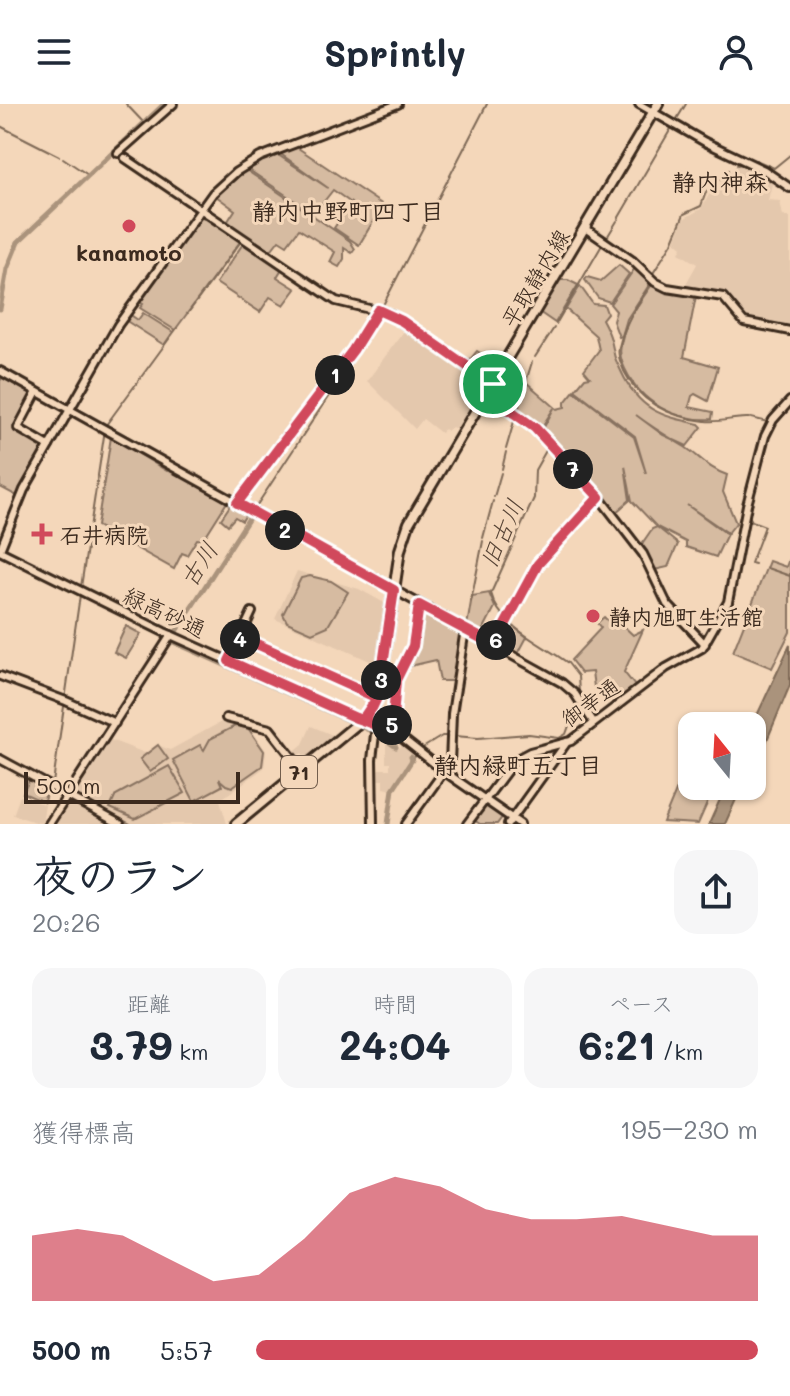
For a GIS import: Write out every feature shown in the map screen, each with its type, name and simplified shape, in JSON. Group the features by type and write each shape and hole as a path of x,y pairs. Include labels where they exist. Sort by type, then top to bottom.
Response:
{"main road":[{"name":"平取静内線","path":"236,824 362,720 377,698 402,540 409,523 656,108"}],"street":[{"path":"118,153 173,104"},
{"path":"0,551 24,490 127,311 200,209 227,180 260,157 398,104"},
{"path":"639,104 656,108 705,142 764,170 790,188"},
{"path":"125,158 336,301 380,310 402,321 493,384"},
{"path":"585,228 633,261 660,285 674,291 723,297 744,322 790,331"},
{"path":"237,503 380,310"},
{"path":"0,371 566,685 594,723"},
{"path":"37,392 18,428 49,446"},
{"path":"487,394 535,428 599,497 643,554 667,604 705,644 728,602 765,436 773,420 790,401"},
{"path":"494,645 543,557 599,497"},
{"name":"緑高砂通","path":"0,551 171,635 362,720 376,720 485,799 510,821 520,824"},
{"path":"392,731 396,680 413,646 419,605"},
{"path":"229,661 252,612"},
{"path":"406,824 445,772 451,758 452,714 465,629"},
{"path":"49,824 171,635"},
{"path":"241,637 377,698"},
{"name":"御幸通","path":"467,824 507,769 520,757 536,749 567,742 660,672 698,652 705,644"},
{"path":"0,676 115,723"},
{"path":"226,718 271,730 302,770"},
{"path":"373,824 372,760 376,720"},
{"path":"510,821 567,742"},
{"path":"0,759 69,793 120,824"}],"shaded area":[{"path":"295,146 383,205 359,245 334,228 351,203 333,190 314,214 249,170 250,166 275,153 328,188 278,152"},
{"path":"740,161 773,180 768,200 780,201 783,216 790,217 790,329 745,319 725,296 694,288 683,289 697,264 679,253 682,247 675,241 683,219 701,209 713,188"},
{"path":"246,170 350,241 355,249 352,253 344,248 344,259 339,267 330,262 335,252 299,229 287,245 279,240 269,253 226,224 235,210 216,196"},
{"path":"202,213 242,239 175,330 140,308 143,304 138,301"},
{"path":"245,241 283,267 277,277 296,289 284,305 270,297 260,312 216,283"},
{"path":"619,265 629,274 610,302 598,298 585,280 587,277 601,281"},
{"path":"635,268 651,282 619,337 613,321 616,311 610,304"},
{"path":"559,280 578,285 555,323 539,312"},
{"path":"653,283 669,291 696,296 684,357 718,367 708,401 695,394 689,407 713,412 712,419 685,417 661,408 640,391 621,360 620,348 626,327"},
{"path":"580,286 593,304 604,305 607,313 602,319 615,358 635,395 662,414 699,424 702,427 687,446 672,439 727,475 723,492 736,523 728,533 687,505 727,534 716,557 686,547 686,542 657,527 632,501 625,466 630,500 615,513 543,429 554,408 541,428 518,410 526,382 557,409 565,407 565,402 574,391 634,437 646,473 635,436 575,390 585,378 590,377 584,370 599,350 596,336 566,309"},
{"path":"143,313 173,332 164,345 125,320 129,314 138,320"},
{"path":"407,327 489,383 460,432 452,427 441,433 423,419 415,429 367,381"},
{"path":"477,351 500,365 491,378 469,361"},
{"path":"3,376 33,393 16,425 44,446 17,496 0,487 0,381"},
{"path":"111,437 227,502 203,540 197,539 187,555 182,553 174,569 97,526"},
{"path":"231,504 247,513 242,521 235,517 228,525 221,519"},
{"path":"657,527 678,544 668,567 654,570 641,545 652,529"},
{"path":"790,556 790,632 772,668 733,652 769,561 786,567"},
{"path":"297,571 359,589 388,605 379,665 275,619"},
{"path":"310,576 331,581 348,592 328,626 312,633 287,622 283,614 301,578"},
{"path":"489,593 495,607 481,634 467,626 472,596"},
{"path":"422,608 462,632 454,681 440,681 436,660 406,667"},
{"path":"604,617 610,623 616,619 633,635 643,630 624,672 635,686 613,703 608,694 603,695 594,687 592,672 581,673 571,660 601,628 597,623"},
{"path":"509,623 527,637 518,654 498,643"},
{"path":"126,626 141,634 126,658 114,652"},
{"path":"790,645 790,685 766,742 766,712 759,712"},
{"path":"223,721 249,726 266,751 264,768 220,800 227,824 132,824 76,794 108,739 145,753 158,745 170,750"},
{"path":"235,726 248,728 264,751 262,766 232,787 219,779 222,786 194,801 173,760 200,745 204,750 210,739"},
{"path":"311,726 335,736 308,761 302,753 296,757 292,753 303,744"},
{"path":"386,740 398,749 403,744 415,754 392,790 384,788 384,780 374,780 375,769 390,769 390,763 386,763"},
{"path":"158,745 168,759 150,772 140,759"},
{"path":"169,766 185,793 135,819 110,808 116,795"},
{"path":"30,778 47,787 44,802 23,793"},
{"path":"678,786 678,800 709,800 698,824 663,822"},
{"path":"20,796 45,805 42,824 13,815"},
{"path":"70,799 113,824 53,824"},
{"path":"720,800 736,800 725,824 709,824"},
{"path":"486,804 503,816 497,824 480,824 474,820"}],"waterway":[{"path":"126,104 144,123"},
{"path":"0,309 7,269 18,242 164,104"},
{"name":"古川","path":"381,309 487,104"},
{"name":"旧古川","path":"675,122 686,104"},
{"path":"0,126 59,156"},
{"name":"旧古川","path":"618,219 672,127"},
{"path":"753,161 774,168 790,155"},
{"path":"63,158 88,175"},
{"path":"737,165 741,164"},
{"path":"652,275 672,243 684,214 701,206 706,192 729,170"},
{"name":"旧古川","path":"606,239 617,221"},
{"path":"188,313 242,240"},
{"name":"旧古川","path":"556,324 602,245"},
{"path":"650,285 636,307 619,347 624,371 638,392 668,412 692,419 749,418"},
{"name":"古川","path":"255,508 374,322"},
{"path":"106,425 177,328"},
{"name":"旧古川","path":"535,357 554,328"},
{"name":"旧古川","path":"532,362 517,411 535,422 553,442"},
{"path":"506,449 515,418"},
{"path":"751,418 768,422"},
{"path":"766,448 771,428"},
{"path":"81,587 104,436"},
{"name":"旧古川","path":"548,447 535,470 534,498 491,593 503,616 512,625 568,663 578,676 579,693"},
{"path":"502,469 506,452"},
{"path":"756,490 765,453"},
{"path":"494,497 501,473"},
{"path":"754,496 749,516 752,521 765,526 751,563 755,564"},
{"path":"483,538 493,501"},
{"name":"古川","path":"175,633 251,515"},
{"path":"471,601 483,541"},
{"path":"767,568 790,576"},
{"path":"53,783 80,595"},
{"name":"古川","path":"171,641 354,723"},
{"name":"旧古川","path":"455,736 478,738 529,734 559,738 566,734 577,704"},
{"name":"古川","path":"362,727 371,731"},
{"name":"古川","path":"378,734 396,747"},
{"name":"旧古川","path":"421,749 447,736"},
{"name":"旧古川","path":"412,760 417,754"},
{"name":"古川","path":"388,824 393,789 411,757"},
{"path":"54,783 130,824"}],"place":[{"name":"kanamoto","path":"129,226"},
{"name":"石井病院","path":"42,534"},
{"name":"静内旭町生活館","path":"593,616"}],"district":[{"name":"静内神森","path":"720,181"},
{"name":"静内中野町四丁目","path":"348,210"},
{"name":"静内緑町五丁目","path":"518,764"}],"route":[{"path":"493,384 402,321 378,310 353,350 237,503 394,590 379,691 377,698 373,707 365,717 362,720 356,718 229,661 241,637 377,698 362,720 392,731 396,680 413,646 419,605 494,645 538,564 599,497 535,428 487,394 493,384"}]}
